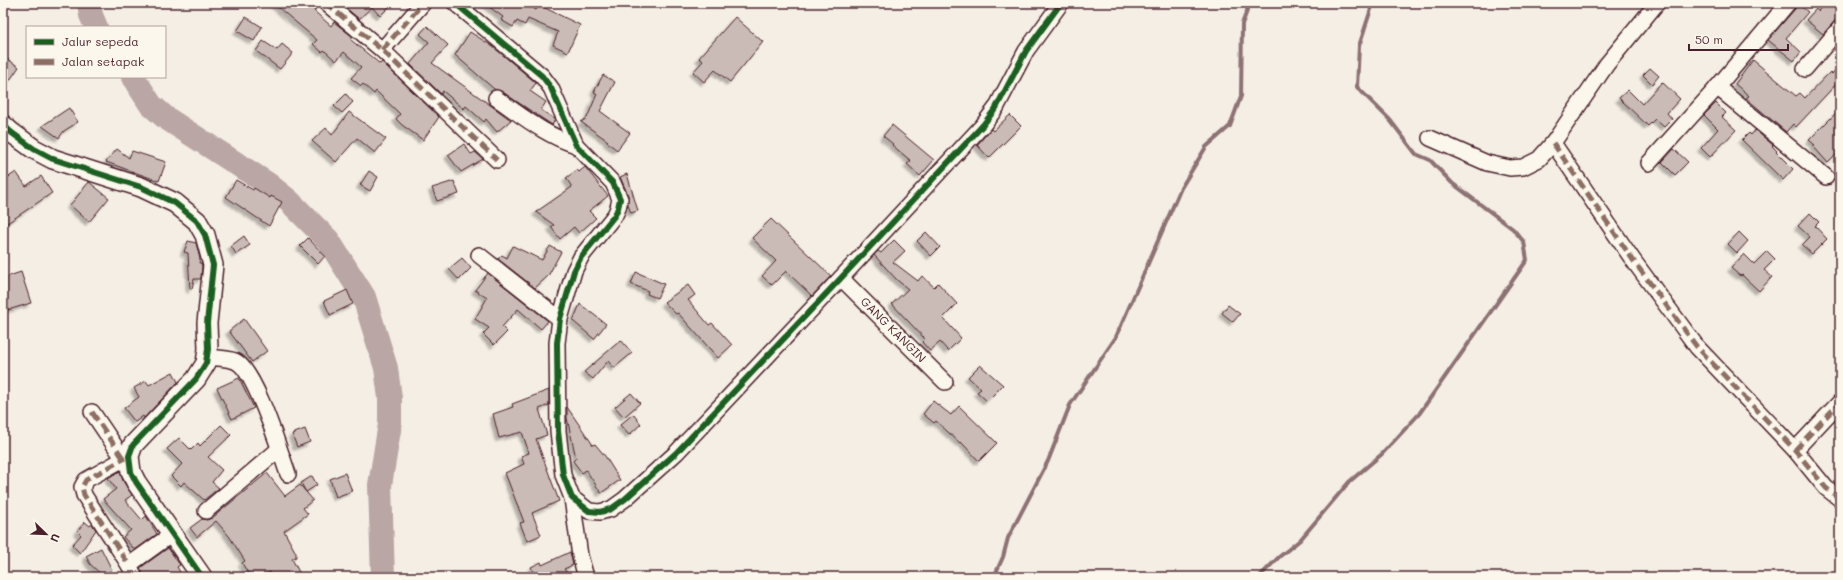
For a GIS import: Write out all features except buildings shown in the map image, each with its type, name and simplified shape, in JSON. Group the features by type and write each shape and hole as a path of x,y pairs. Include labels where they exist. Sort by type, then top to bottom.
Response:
{"street":[{"path":"326,3 382,50 497,160"},
{"path":"382,50 423,3"},
{"path":"456,3 542,76 551,88 576,145 613,183 620,199 615,215 581,257 572,276 560,319 558,342 558,431 563,475 572,498 580,556 586,577"},
{"path":"572,498 589,511 600,512 611,508 625,499 676,453 842,278 983,125 996,108 1026,51 1061,3"},
{"path":"1430,138 1487,163 1510,168 1523,167 1539,159 1552,143 1607,64 1657,3"},
{"path":"1649,163 1717,87 1788,3"},
{"path":"1805,69 1840,28"},
{"path":"1717,87 1826,177"},
{"path":"496,98 549,134 560,140 576,145"},
{"path":"3,125 34,149 53,159 147,190 175,203 197,221 205,235 213,265 207,323 208,356 204,369 134,445 126,457 86,480 82,487 84,495 132,571 172,534"},
{"path":"1552,143 1633,260 1697,347 1795,450 1826,488 1840,499"},
{"path":"479,255 560,319"},
{"name":"GANG KANGIN","path":"842,278 945,382"},
{"path":"208,356 236,361 245,370 266,411 288,474"},
{"path":"1795,450 1840,402"},
{"path":"92,412 126,457 136,482 202,577"},
{"path":"206,511 279,449"}],"waterway":[{"path":"89,3 91,15 96,26"},
{"path":"994,577 1003,557 1008,538 1048,461 1070,405 1116,337 1181,188 1206,147 1230,126 1241,96 1242,24 1250,3"},
{"path":"1259,577 1279,557 1300,540 1349,482 1382,454 1419,414 1527,260 1524,242 1513,229 1452,183 1430,160 1416,154 1390,120 1357,87 1359,46 1373,3"},
{"path":"134,78 151,105 166,118 268,184 288,200 328,240 364,297 386,368 390,398 390,424 380,485 383,577"}],"marked path":[{"path":"326,3 382,50 497,160"},
{"path":"382,50 423,3"},
{"path":"1553,143 1633,260 1697,347 1795,450 1826,488 1840,499"},
{"path":"1795,450 1840,402"},
{"path":"92,412 123,458"},
{"path":"129,456 86,480 82,487 84,495 129,565"}],"cycle path":[{"path":"455,3 542,76 551,88 576,145 613,183 620,199 615,215 581,257 574,271 560,319 557,343 558,431 563,475 572,498 589,511 600,512 611,509 625,499 676,453 983,125 996,108 1026,51 1061,3"},
{"path":"3,125 34,149 53,159 141,187 175,203 197,221 205,235 213,265 207,323 208,349 206,363 196,379 133,445 129,456 131,472 136,482 202,577"}]}
